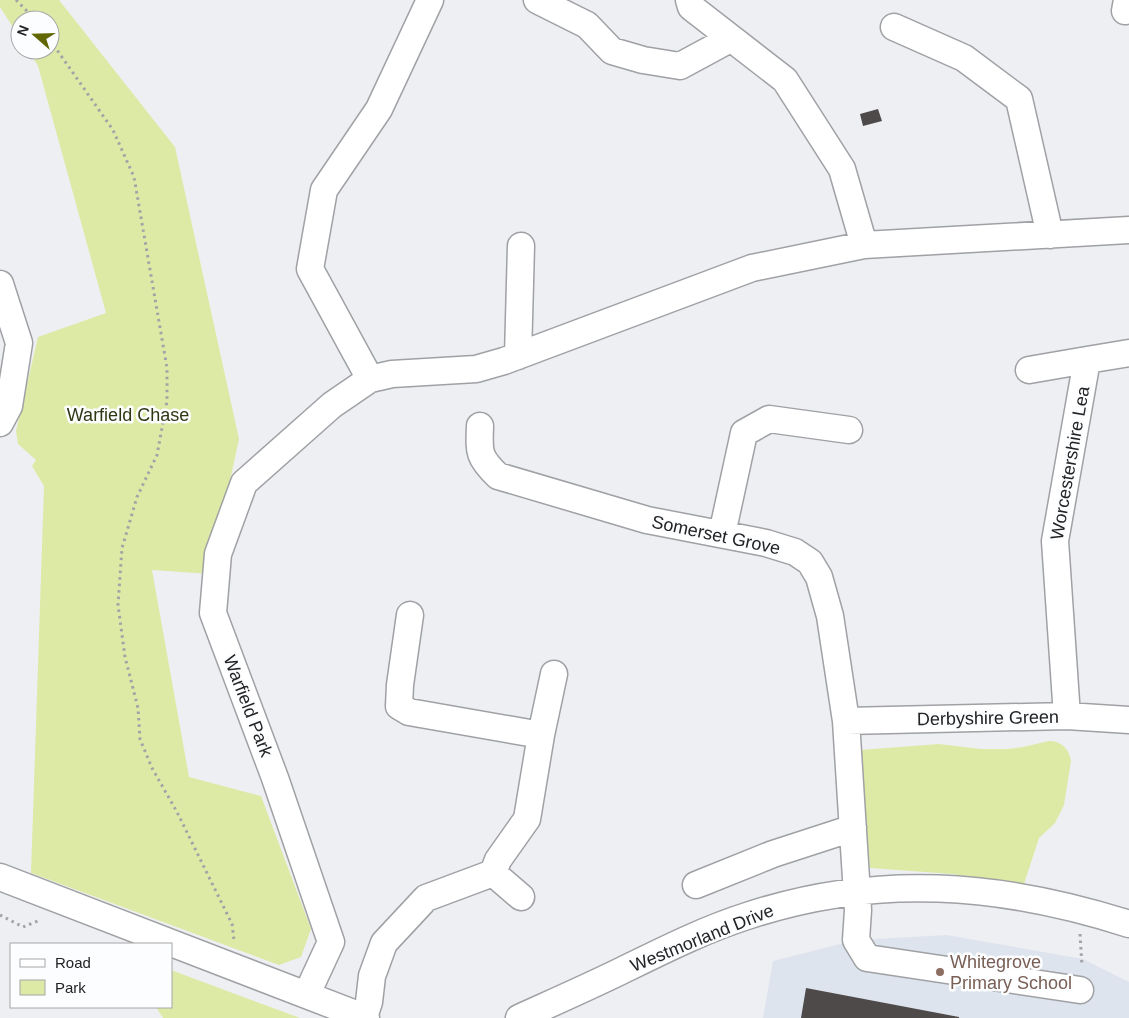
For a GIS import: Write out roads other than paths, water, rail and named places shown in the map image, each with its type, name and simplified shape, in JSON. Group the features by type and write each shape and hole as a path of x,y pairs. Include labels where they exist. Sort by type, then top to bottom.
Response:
{"street":[{"path":"430,0 379,109 324,190 310,269 370,379 392,374 476,369 518,356 752,268 864,245 1129,230"},
{"path":"536,0 587,25 612,51 643,60 680,66 730,39"},
{"path":"688,0 691,7 785,80 842,170 864,245"},
{"path":"894,28 964,58 1019,99 1050,235"},
{"path":"518,356 521,246"},
{"path":"0,284 19,342 9,406 0,423"},
{"name":"Worcestershire Lea","path":"1029,370 1129,353"},
{"name":"Worcestershire Lea","path":"1067,716 1054,541 1088,360"},
{"name":"Warfield Park","path":"308,995 332,942 275,778 213,613 218,554 244,482 332,405 370,379"},
{"path":"722,534 744,433 769,419 849,430"},
{"name":"Somerset Grove","path":"480,426 479,450 487,465 498,476 646,520 766,543 795,552 810,562 819,577 830,616 846,720 856,891 856,940 867,958 1080,990"},
{"path":"410,615 400,685 399,706 409,712 541,735"},
{"path":"172,944 226,963 365,1018 372,976 384,943 426,898 493,873 498,860 527,818 541,735 554,674"},
{"name":"Derbyshire Green","path":"846,720 1067,716 1129,720"},
{"path":"696,885 773,854 853,828"},
{"path":"493,873 521,897"},
{"path":"2,884 169,943"},
{"name":"Westmorland Drive","path":"519,1018 556,1010 676,945 745,916 784,905 856,891 899,888 962,888 1060,904 1129,924"}],"place":[{"name":"Whitegrove Primary School","path":"940,972"}],"park label":[{"name":"Warfield Chase","path":"128,415"}]}
